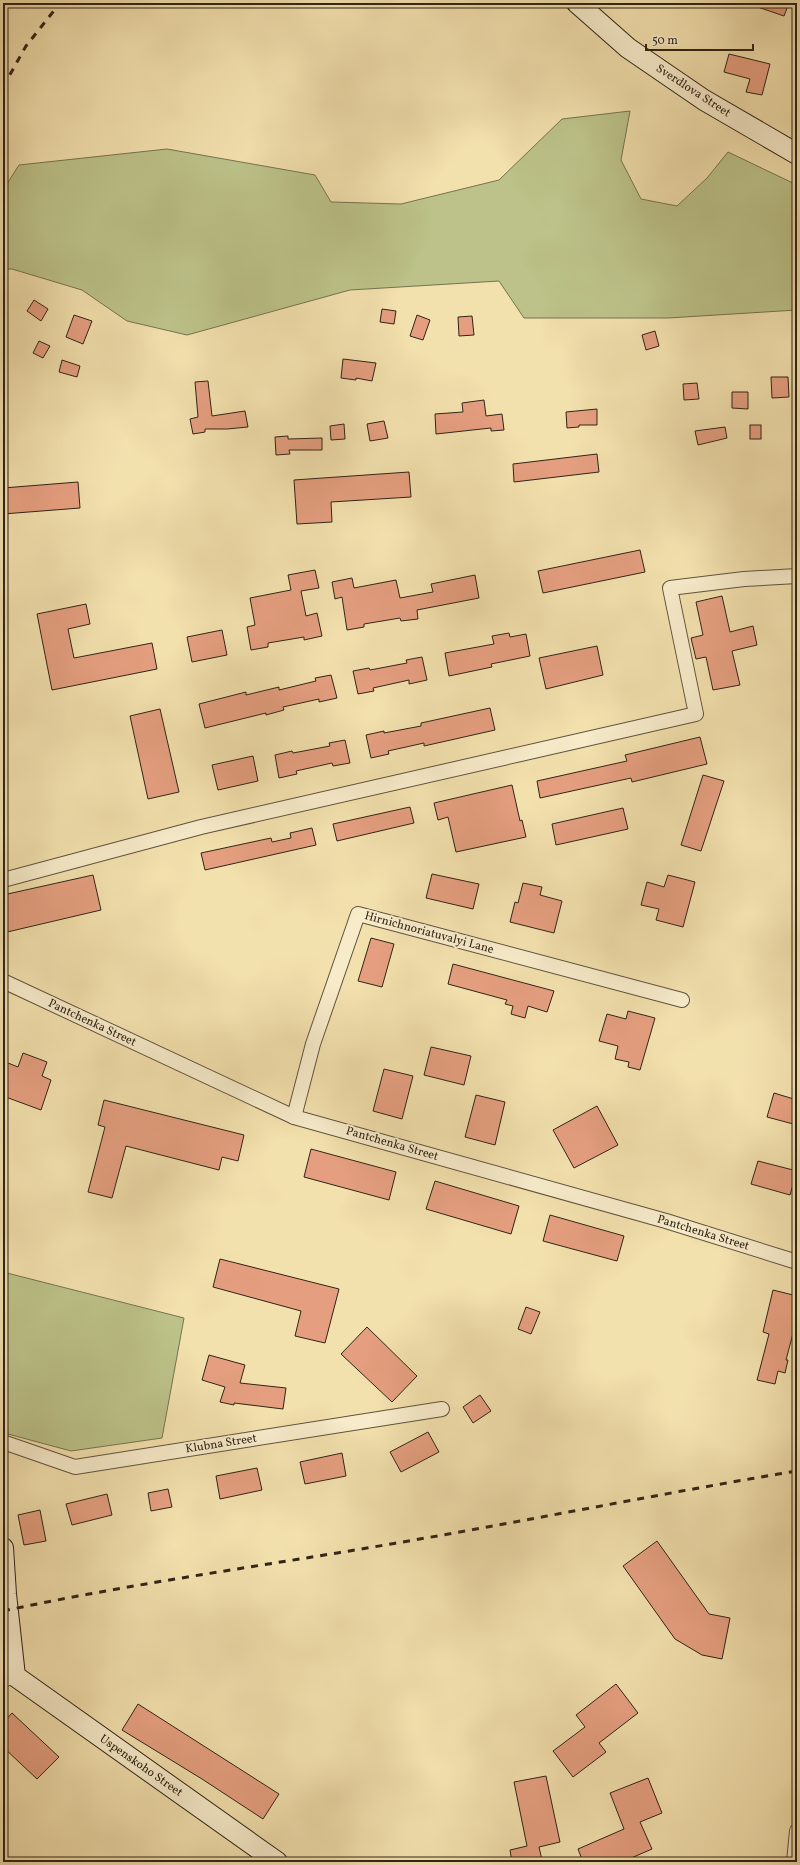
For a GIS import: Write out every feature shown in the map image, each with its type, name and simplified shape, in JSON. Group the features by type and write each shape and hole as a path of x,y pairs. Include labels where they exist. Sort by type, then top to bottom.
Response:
{"street":[{"name":"Sverdlova Street","path":"577,3 628,48 704,100 797,154"},
{"path":"3,880 201,827 696,714 670,588 744,579 797,576"},
{"name":"Hirnichnoriatuvalyi Lane","path":"294,1117 313,1044 358,914 682,1000"},
{"name":"Pantchenka Street","path":"3,981 294,1117 658,1219 797,1262"},
{"name":"Klubna Street","path":"3,1442 75,1467 442,1409"},
{"path":"3,1548 9,1678"},
{"name":"Uspenskoho Street","path":"9,1678 278,1862"},
{"path":"794,1862 797,1831"}],"green space":[{"path":"630,111 621,160 641,199 677,206 707,178 728,152 797,185 797,310 668,318 524,318 499,281 350,290 187,335 127,321 82,290 12,269 3,269 3,190 19,165 167,149 315,175 331,202 401,204 499,180 562,119"},
{"path":"3,1272 184,1318 162,1438 71,1451 8,1434 3,1384"}],"building":[{"path":"753,3 789,3 784,16 752,5"},
{"path":"729,54 770,64 762,95 746,92 750,79 724,72"},
{"path":"34,300 48,309 41,321 27,311"},
{"path":"382,309 396,311 394,324 380,322"},
{"path":"74,315 92,321 83,344 66,337"},
{"path":"417,315 430,320 423,340 410,336"},
{"path":"472,316 474,335 459,336 458,317"},
{"path":"655,331 659,346 646,350 642,335"},
{"path":"39,341 50,346 43,358 33,353"},
{"path":"343,359 376,363 372,381 356,378 356,380 341,378"},
{"path":"62,360 80,366 77,377 59,372"},
{"path":"771,377 788,377 789,397 772,398"},
{"path":"208,381 212,416 245,411 248,427 205,429 205,432 193,434 190,419 198,417 195,382"},
{"path":"697,383 699,399 684,400 683,384"},
{"path":"732,392 748,392 748,409 732,408"},
{"path":"484,400 486,416 502,414 504,430 491,431 491,428 436,434 435,414 463,412 462,403"},
{"path":"597,409 597,425 579,425 579,427 567,428 566,412"},
{"path":"384,421 388,438 370,441 367,424"},
{"path":"344,424 345,439 331,440 330,426"},
{"path":"750,425 761,425 761,439 750,439"},
{"path":"725,427 727,438 698,445 695,431"},
{"path":"288,436 288,439 322,438 322,450 289,450 290,454 276,455 275,437"},
{"path":"597,454 599,472 514,482 513,464"},
{"path":"409,472 411,497 331,502 332,522 297,524 294,480"},
{"path":"78,482 80,508 3,514 3,488"},
{"path":"640,550 645,572 543,593 538,571"},
{"path":"315,570 319,588 301,591 306,616 317,613 322,636 304,640 304,637 268,643 268,647 251,650 247,627 255,625 250,598 291,590 288,575"},
{"path":"475,575 479,598 417,610 418,619 401,621 400,618 364,624 364,627 347,630 342,597 335,599 332,582 352,578 354,588 396,580 400,598 433,592 431,584"},
{"path":"722,596 730,632 753,626 757,645 732,651 740,685 713,690 706,657 696,659 691,638 703,635 696,602"},
{"path":"86,604 90,624 68,629 74,658 152,643 157,669 52,690 37,614"},
{"path":"222,630 227,655 192,662 187,637"},
{"path":"509,633 510,637 526,634 530,656 491,664 492,667 449,676 445,653 494,644 492,636"},
{"path":"597,646 603,675 546,689 539,658"},
{"path":"422,657 427,680 409,684 409,680 373,688 374,691 358,694 353,671 369,668 370,670 407,663 406,660"},
{"path":"331,675 337,698 319,702 319,699 283,707 284,710 266,715 266,713 205,728 199,704 246,692 246,695 279,687 279,690 316,681 315,678"},
{"path":"490,708 495,730 424,746 424,743 388,751 389,754 371,758 366,735 421,726 421,723"},
{"path":"160,709 179,792 148,799 130,716"},
{"path":"700,737 707,764 632,782 631,778 540,798 537,781 627,761 625,755"},
{"path":"345,740 350,763 333,766 332,763 296,771 297,774 279,778 275,755 292,751 293,753 330,746 329,743"},
{"path":"253,756 258,781 218,790 212,765"},
{"path":"703,775 724,781 701,851 681,845"},
{"path":"512,785 520,821 522,820 526,837 456,852 448,817 438,820 434,803"},
{"path":"410,807 414,823 337,841 333,824"},
{"path":"623,808 628,829 556,845 552,824"},
{"path":"312,828 316,845 205,870 201,853 271,838 272,842 291,838 290,833"},
{"path":"432,874 479,884 473,909 426,898"},
{"path":"93,875 101,910 3,933 3,895"},
{"path":"668,875 695,882 683,927 656,920 659,909 641,905 647,882 664,887"},
{"path":"523,883 542,887 540,895 562,901 554,933 510,922 515,902 518,903"},
{"path":"371,938 394,944 382,987 358,981"},
{"path":"453,964 554,991 547,1012 528,1006 525,1018 511,1014 513,1006 505,1004 507,1000 448,984"},
{"path":"628,1011 655,1018 640,1070 628,1067 629,1062 615,1059 618,1046 599,1041 607,1014 626,1019"},
{"path":"431,1047 471,1056 464,1085 424,1075"},
{"path":"23,1053 47,1062 42,1076 51,1080 41,1110 3,1096 3,1061 18,1067"},
{"path":"384,1069 413,1076 402,1119 373,1111"},
{"path":"774,1093 797,1100 797,1125 767,1117"},
{"path":"476,1095 505,1102 495,1145 465,1137"},
{"path":"104,1100 244,1135 238,1161 222,1157 219,1170 126,1146 112,1198 88,1192 105,1127 98,1125"},
{"path":"597,1106 618,1145 574,1168 553,1130"},
{"path":"311,1149 396,1172 389,1200 304,1177"},
{"path":"758,1161 797,1171 790,1195 751,1184"},
{"path":"435,1181 519,1206 511,1234 426,1209"},
{"path":"550,1215 624,1236 617,1261 543,1241"},
{"path":"220,1259 339,1289 325,1343 295,1336 301,1311 213,1287"},
{"path":"773,1290 797,1296 797,1318 786,1360 788,1360 785,1373 778,1371 775,1384 757,1380 769,1334 763,1332"},
{"path":"526,1307 540,1312 531,1334 518,1329"},
{"path":"367,1327 417,1376 392,1402 341,1354"},
{"path":"209,1355 245,1365 240,1383 286,1388 283,1409 234,1403 234,1405 220,1402 225,1387 202,1380"},
{"path":"480,1395 491,1411 473,1423 463,1407"},
{"path":"428,1432 439,1452 401,1472 390,1452"},
{"path":"342,1453 346,1476 305,1484 300,1462"},
{"path":"257,1468 262,1490 220,1499 216,1476"},
{"path":"168,1489 172,1507 151,1511 148,1493"},
{"path":"107,1494 112,1515 72,1525 66,1504"},
{"path":"40,1510 46,1541 24,1545 18,1515"},
{"path":"657,1541 709,1614 730,1618 722,1659 702,1655 675,1639 623,1566"},
{"path":"616,1684 638,1713 599,1743 606,1752 573,1777 553,1751 585,1727 576,1715"},
{"path":"138,1704 279,1794 263,1819 202,1779 122,1730"},
{"path":"12,1713 59,1757 37,1779 3,1747 3,1723"},
{"path":"546,1776 560,1842 539,1847 542,1860 532,1862 512,1862 510,1850 527,1846 514,1782"},
{"path":"648,1778 662,1813 640,1822 652,1849 622,1862 583,1862 578,1849 624,1829 610,1793"}],"railway":[{"path":"3,87 26,46 60,3"},
{"path":"3,1611 105,1591 363,1549 797,1471"}]}
